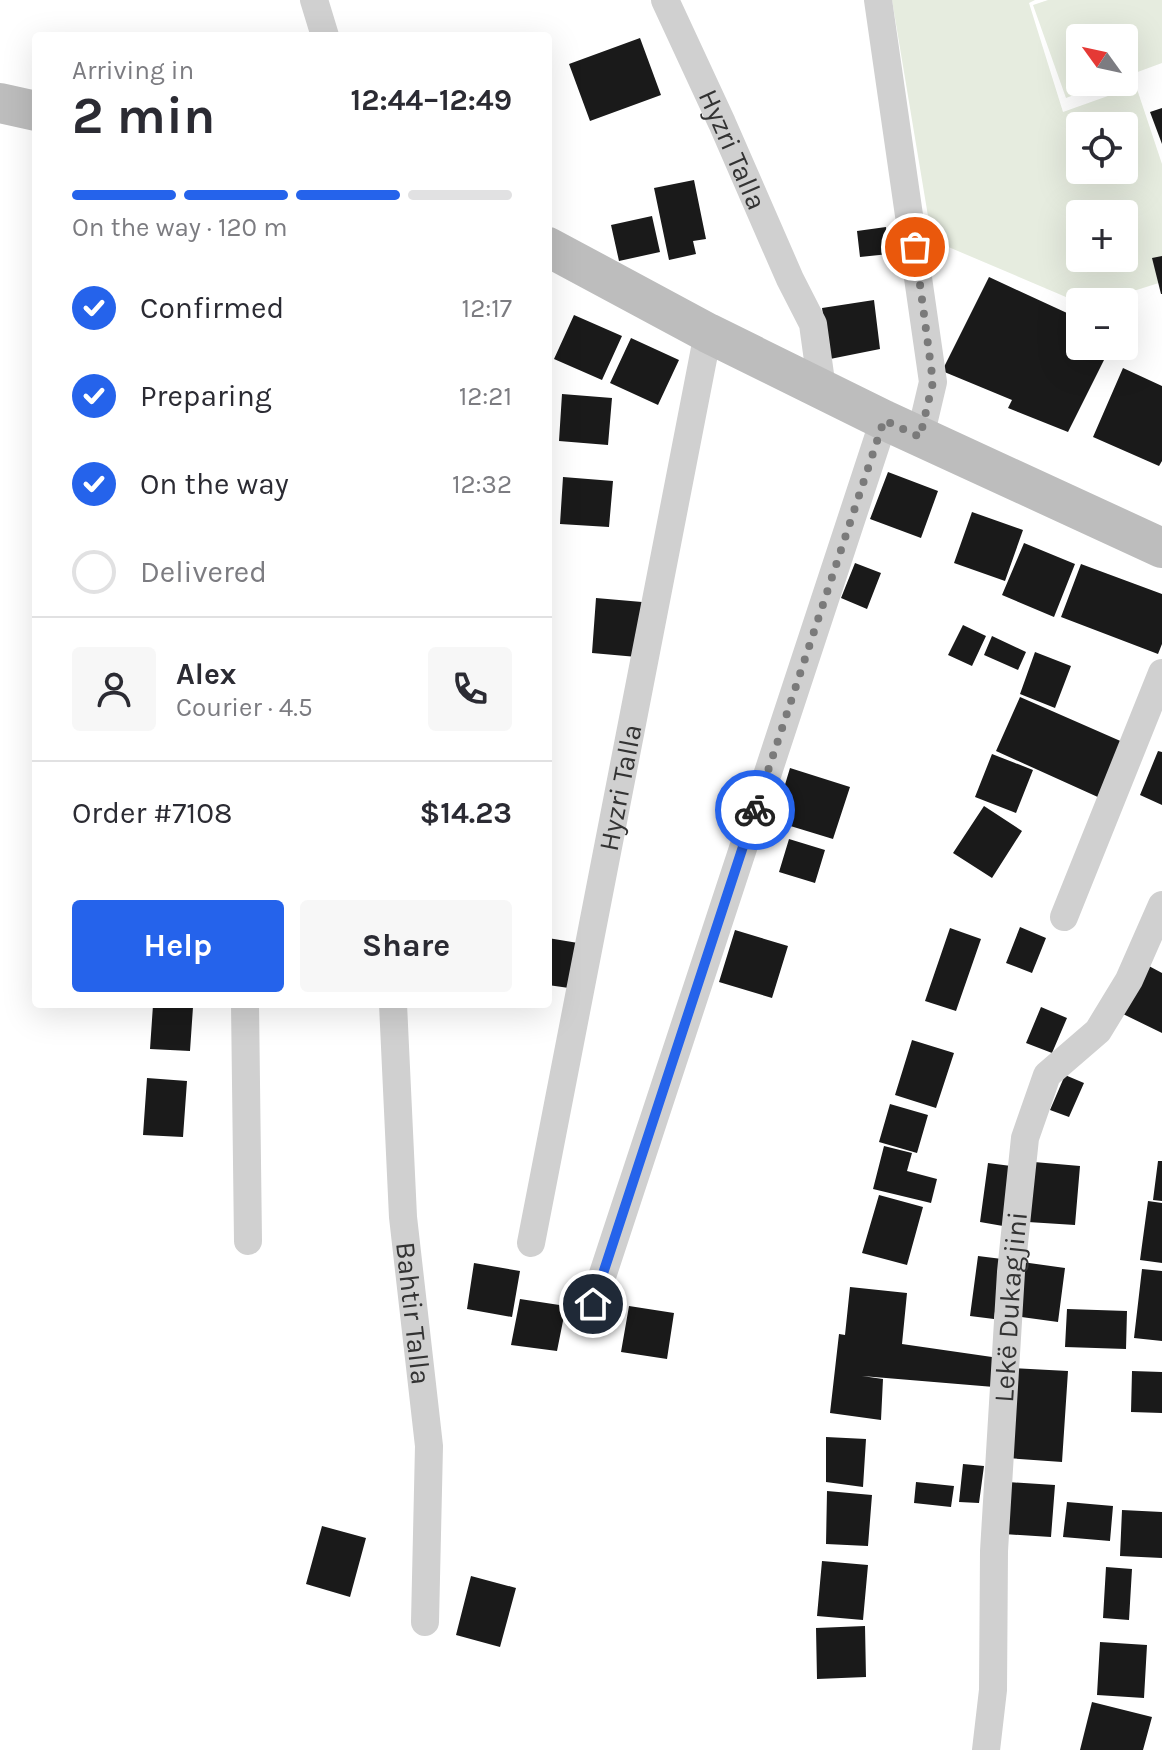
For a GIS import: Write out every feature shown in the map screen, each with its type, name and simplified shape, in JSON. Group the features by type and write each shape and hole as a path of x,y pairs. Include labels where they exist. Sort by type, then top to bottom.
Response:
{"street":[{"path":"314,0 324,32"},
{"name":"Hyzri Talla","path":"665,0 813,324 822,389"},
{"path":"878,0 933,382 920,437"},
{"path":"0,103 32,110"},
{"path":"552,249 708,333 884,420 1162,548"},
{"name":"Hyzri Talla","path":"531,1243 708,333"},
{"path":"593,1304 884,420"},
{"path":"1064,917 1162,673"},
{"name":"Lekë Dukagjini","path":"986,1750 993,1690 994,1551 1010,1287 1025,1138 1047,1075 1098,1031 1129,980 1162,905"},
{"path":"245,1008 248,1241"},
{"name":"Bahtir Talla","path":"393,1008 403,1217 429,1446 425,1622"}],"shaded area":[{"path":"892,0 1035,0 1029,3 1063,112 1108,96 1138,96 1138,92 1162,164 1162,282 1138,290 1066,288 1066,297 932,240"},
{"path":"1048,0 1162,0 1162,63 1138,72 1138,24 1066,24 1066,96 1071,96 1066,98 1033,5"}],"building":[{"path":"640,38 661,95 590,121 569,64"},
{"path":"1162,108 1162,144 1150,112"},
{"path":"694,180 706,239 693,241 696,254 669,260 654,188"},
{"path":"652,216 660,252 619,261 611,225"},
{"path":"886,227 889,254 860,257 857,231"},
{"path":"1162,256 1162,294 1161,294 1152,258"},
{"path":"989,277 1066,313 1066,360 1104,360 1068,432 1008,408 1012,400 942,371"},
{"path":"874,300 880,349 830,359 822,308"},
{"path":"574,315 622,336 602,380 554,359"},
{"path":"631,338 679,360 658,405 610,383"},
{"path":"1123,368 1162,386 1162,461 1159,466 1093,437"},
{"path":"562,394 612,398 608,445 559,441"},
{"path":"888,472 938,491 921,538 870,519"},
{"path":"563,477 613,481 609,527 560,524"},
{"path":"972,512 1023,530 1005,581 954,563"},
{"path":"1024,543 1075,564 1054,617 1002,595"},
{"path":"855,563 881,573 867,609 841,598"},
{"path":"1081,564 1162,594 1162,644 1158,654 1061,617"},
{"path":"596,598 642,602 637,657 592,653"},
{"path":"963,625 986,636 972,666 948,655"},
{"path":"992,636 1026,652 1018,670 984,655"},
{"path":"1035,652 1071,666 1055,708 1020,694"},
{"path":"1020,697 1125,743 1100,798 996,751"},
{"path":"1158,751 1162,752 1162,805 1140,795"},
{"path":"992,754 1033,770 1016,813 975,797"},
{"path":"790,768 850,787 833,839 774,821"},
{"path":"984,806 1022,831 992,878 953,853"},
{"path":"789,839 825,850 815,883 779,872"},
{"path":"1020,927 1046,938 1032,973 1006,963"},
{"path":"950,928 981,939 956,1011 925,1001"},
{"path":"735,930 788,946 772,998 719,982"},
{"path":"552,939 578,943 569,988 552,986"},
{"path":"1147,965 1162,973 1162,1033 1123,1014"},
{"path":"1041,1007 1067,1018 1052,1053 1026,1043"},
{"path":"153,1008 193,1008 190,1051 150,1049"},
{"path":"912,1040 954,1053 936,1108 895,1095"},
{"path":"1065,1075 1084,1083 1069,1117 1050,1110"},
{"path":"147,1078 187,1081 183,1137 143,1135"},
{"path":"890,1104 928,1115 917,1153 879,1142"},
{"path":"884,1146 912,1153 907,1171 937,1179 931,1203 873,1189"},
{"path":"1158,1161 1162,1161 1162,1201 1153,1200"},
{"path":"1034,1162 1080,1166 1075,1225 1028,1222"},
{"path":"988,1163 1011,1166 1003,1226 980,1222"},
{"path":"879,1195 923,1207 907,1265 862,1253"},
{"path":"1148,1201 1162,1203 1162,1263 1140,1260"},
{"path":"978,1256 1002,1259 994,1319 970,1316"},
{"path":"1022,1262 1065,1268 1058,1322 1015,1316"},
{"path":"474,1263 520,1271 512,1317 467,1309"},
{"path":"1142,1269 1162,1271 1162,1341 1134,1338"},
{"path":"850,1287 907,1293 902,1344 992,1357 994,1387 862,1376 883,1379 881,1420 830,1413 839,1334 845,1335"},
{"path":"520,1299 566,1306 557,1351 511,1345"},
{"path":"629,1306 674,1313 667,1359 621,1352"},
{"path":"1067,1309 1127,1311 1126,1349 1065,1347"},
{"path":"1012,1368 1068,1371 1062,1462 1007,1458"},
{"path":"1132,1371 1162,1372 1162,1413 1131,1412"},
{"path":"826,1437 866,1439 863,1487 826,1482"},
{"path":"963,1464 984,1466 979,1503 959,1502"},
{"path":"916,1482 954,1486 951,1507 914,1503"},
{"path":"1008,1482 1055,1485 1051,1537 1004,1534"},
{"path":"827,1491 872,1495 868,1546 826,1544"},
{"path":"1067,1502 1113,1506 1110,1541 1063,1537"},
{"path":"1122,1510 1162,1512 1162,1558 1120,1556"},
{"path":"322,1526 366,1538 350,1597 306,1584"},
{"path":"822,1561 868,1565 863,1620 817,1616"},
{"path":"1106,1567 1132,1569 1129,1620 1103,1618"},
{"path":"471,1576 516,1588 500,1647 456,1635"},
{"path":"865,1626 866,1677 817,1679 816,1628"},
{"path":"1100,1642 1147,1645 1144,1698 1097,1695"},
{"path":"1092,1702 1152,1717 1143,1750 1080,1750"}],"way so far":[{"path":"755,810 884,420 920,437 927,413 933,382 915,247"}],"route":[{"path":"593,1304 755,810"}]}
